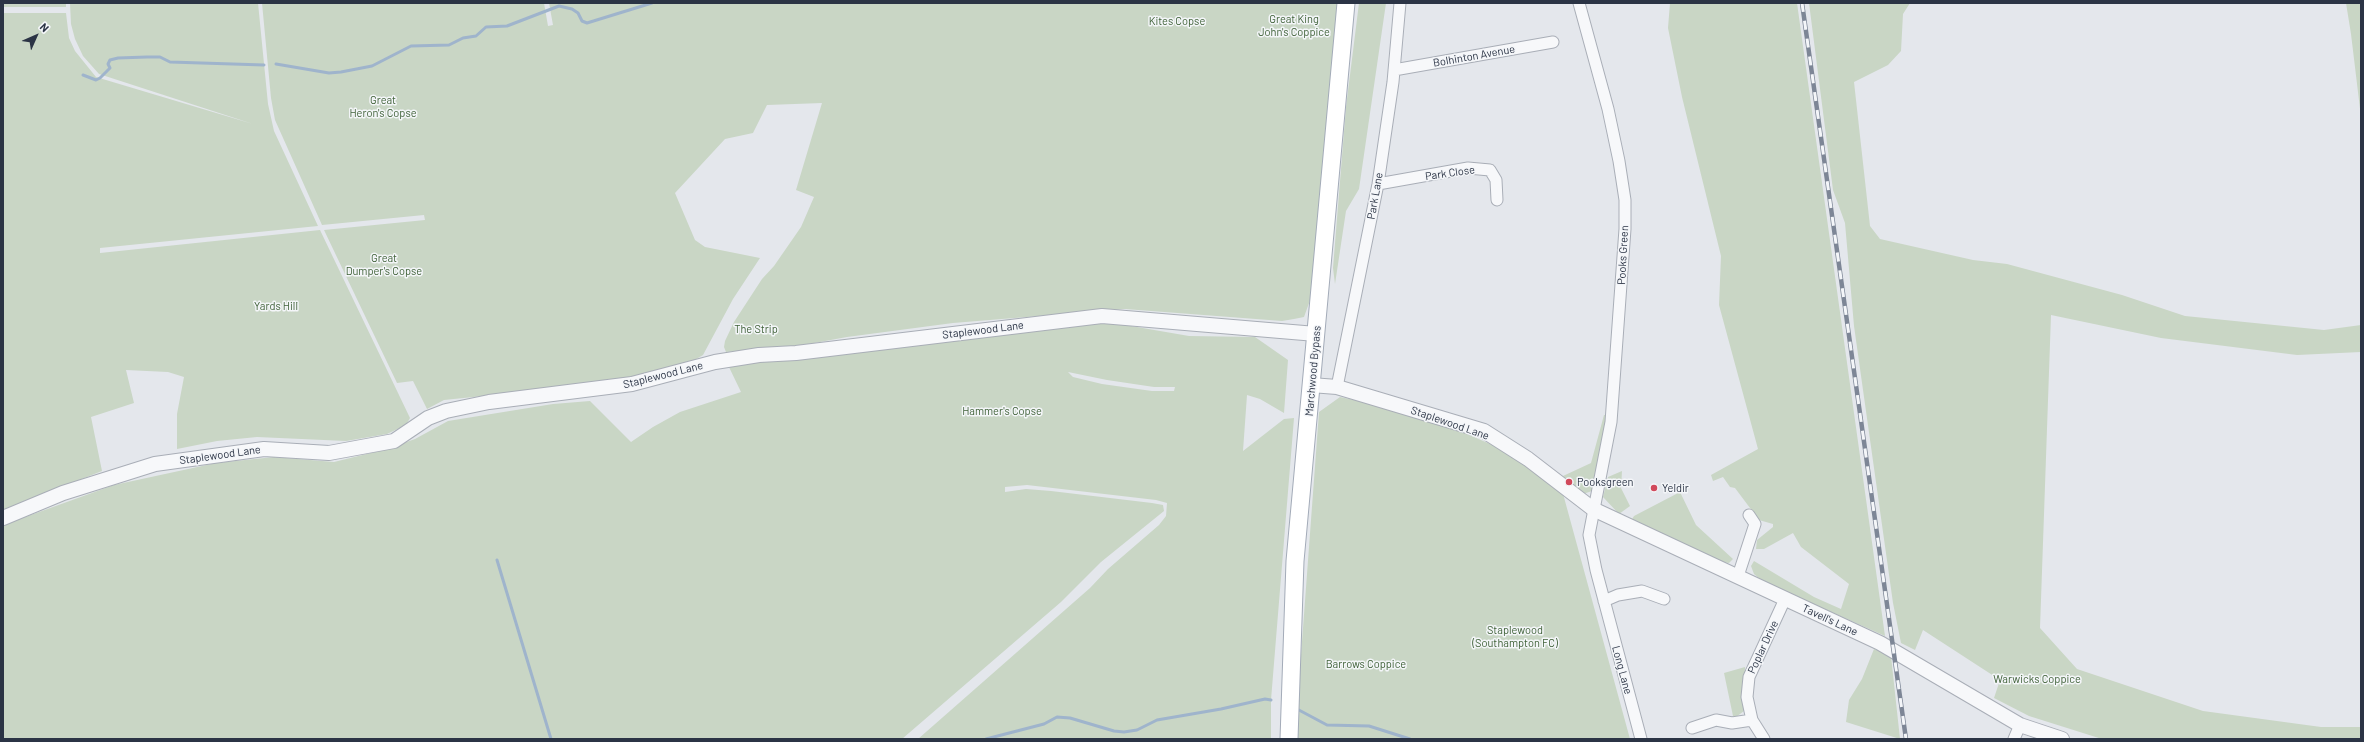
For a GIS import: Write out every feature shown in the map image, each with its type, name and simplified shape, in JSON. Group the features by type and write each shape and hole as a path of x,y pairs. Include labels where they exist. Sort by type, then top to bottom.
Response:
{"main road":[{"name":"Marchwood Bypass","path":"1289,739 1295,561 1346,3"}],"street":[{"name":"Park Lane","path":"1337,387 1378,184 1394,70 1400,3"},
{"name":"Pooks Green","path":"1579,3 1608,109 1625,200 1625,229 1611,422 1593,509"},
{"name":"Bolhinton Avenue","path":"1394,70 1553,42"},
{"name":"Park Close","path":"1378,184 1468,168 1490,170 1496,180 1497,200"},
{"name":"Staplewood Lane","path":"3,518 63,493 155,464 264,449 328,453 394,441 428,418 446,411 489,402 632,384 697,367 759,355 796,353 1102,316 1316,334"},
{"name":"Staplewood Lane","path":"1311,385 1337,387 1484,432 1523,456 1593,509"},
{"name":"Tavell's Lane","path":"1593,509 1894,650 2020,725 2062,739"},
{"name":"Long Lane","path":"1593,509 1589,535 1591,551 1640,739"},
{"path":"1738,576 1755,524 1749,515"},
{"path":"1604,601 1628,592 1642,591 1664,599"},
{"name":"Poplar Drive","path":"1764,739 1752,720 1747,697 1749,676 1785,599"},
{"path":"1692,728 1716,720 1736,723 1752,720"},
{"path":"2014,739 2020,725"}],"green space":[{"path":"3,3 66,3 66,7 3,7"},
{"name":"Yards Hill","path":"70,3 258,3 268,104 274,131 318,226 100,248 100,253 320,230 410,418 406,425 387,434 346,441 257,437 217,441 177,449 177,414 184,377 168,372 126,370 134,403 91,417 102,471 3,510 3,13 66,13 69,38 75,51 96,77 253,124 99,74 83,56 75,39 71,24"},
{"path":"262,3 544,3 548,26 553,25 549,3 1338,3 1313,292 1304,317 1282,321 1125,309 953,323 847,337 787,348 726,352 724,347 725,341 734,322 762,279 774,266 801,227 814,197 796,190 822,103 767,105 753,133 725,139 675,193 695,240 705,247 760,258 733,299 703,355 693,361 610,383 444,400 427,409 413,381 397,383 324,230 425,220 424,215 322,225 275,120 271,98"},
{"path":"1359,3 1386,3 1359,189 1346,211 1335,284 1333,268 1346,107"},
{"path":"1670,3 1797,3 1885,636 1762,581 1754,574 1751,566 1754,561 1814,597 1841,609 1849,584 1801,547 1793,533 1764,549 1756,549 1757,540 1773,527 1773,524 1759,520 1735,488 1730,487 1723,477 1713,481 1711,475 1758,449 1719,305 1721,256 1682,97 1668,28"},
{"name":"Warwicks Coppice","path":"1809,3 1910,3 1903,14 1901,51 1888,65 1854,82 1870,226 1880,239 1973,260 2007,264 2122,295 2185,316 2324,330 2361,325 2361,352 2297,355 2161,338 2051,315 2040,628 2077,669 2203,711 2321,727 2361,727 2361,739 2102,739 2029,716 1994,698 2000,680 1923,630 1915,650 1901,643 1893,603 1854,326 1845,223 1833,190"},
{"path":"2346,3 2361,3 2361,117 2351,34"},
{"name":"Hammer's Copse","path":"1102,321 1189,336 1255,337 1288,360 1284,413 1260,399 1247,395 1243,451 1284,419 1294,418 1271,700 1271,739 918,739 1090,588 1108,569 1159,525 1166,516 1167,503 1156,500 1027,485 1005,487 1005,492 1026,489 1152,503 1163,505 1164,511 1101,562 1061,602 902,739 3,739 3,525 114,485 216,463 274,457 334,462 387,449 415,439 448,421 553,404 590,401 631,442 653,427 680,412 741,392 728,365 846,354","holes":["1068,372 1154,387 1175,387 1174,391 1152,391 1102,384 1073,377"]},
{"path":"1340,397 1421,414 1497,447 1562,490 1630,739 1298,739 1297,709 1319,412"},
{"path":"1604,415 1608,415 1592,491 1583,494 1563,476 1591,463"},
{"path":"1622,471 1621,488 1630,506 1619,514 1603,497 1608,477"},
{"path":"1680,492 1696,525 1733,559 1729,563 1721,562 1631,521 1634,516"},
{"path":"1874,649 1891,656 1900,739 1846,722 1849,700 1862,679"},
{"path":"1745,667 1744,711 1736,717 1733,716 1724,673"}],"waterway":[{"path":"276,64 329,73 341,72 372,66 411,46 449,45 463,38 476,36 486,27 507,26 559,6 572,9 578,13 582,21 587,23 652,3"},
{"path":"83,75 96,80 110,68 108,64 110,60 118,58 160,57 170,62 264,65"},
{"path":"497,560 551,739"},
{"path":"986,739 1044,724 1057,717 1070,718 1114,731 1124,732 1137,730 1157,720 1221,709 1265,699 1271,700"},
{"path":"1297,709 1327,725 1369,726 1410,739"}],"railway":[{"path":"1802,3 1906,739"}],"place":[{"name":"Pooksgreen","path":"1569,482"},
{"name":"Yeldir","path":"1654,488"}],"park label":[{"name":"Kites Copse","path":"1177,21"},
{"name":"Great King John's Coppice","path":"1294,25"},
{"name":"Great Heron's Copse","path":"383,106"},
{"name":"Great Dumper's Copse","path":"384,264"},
{"name":"The Strip","path":"756,329"},
{"name":"Staplewood (Southampton FC)","path":"1515,636"},
{"name":"Barrows Coppice","path":"1366,664"}]}
